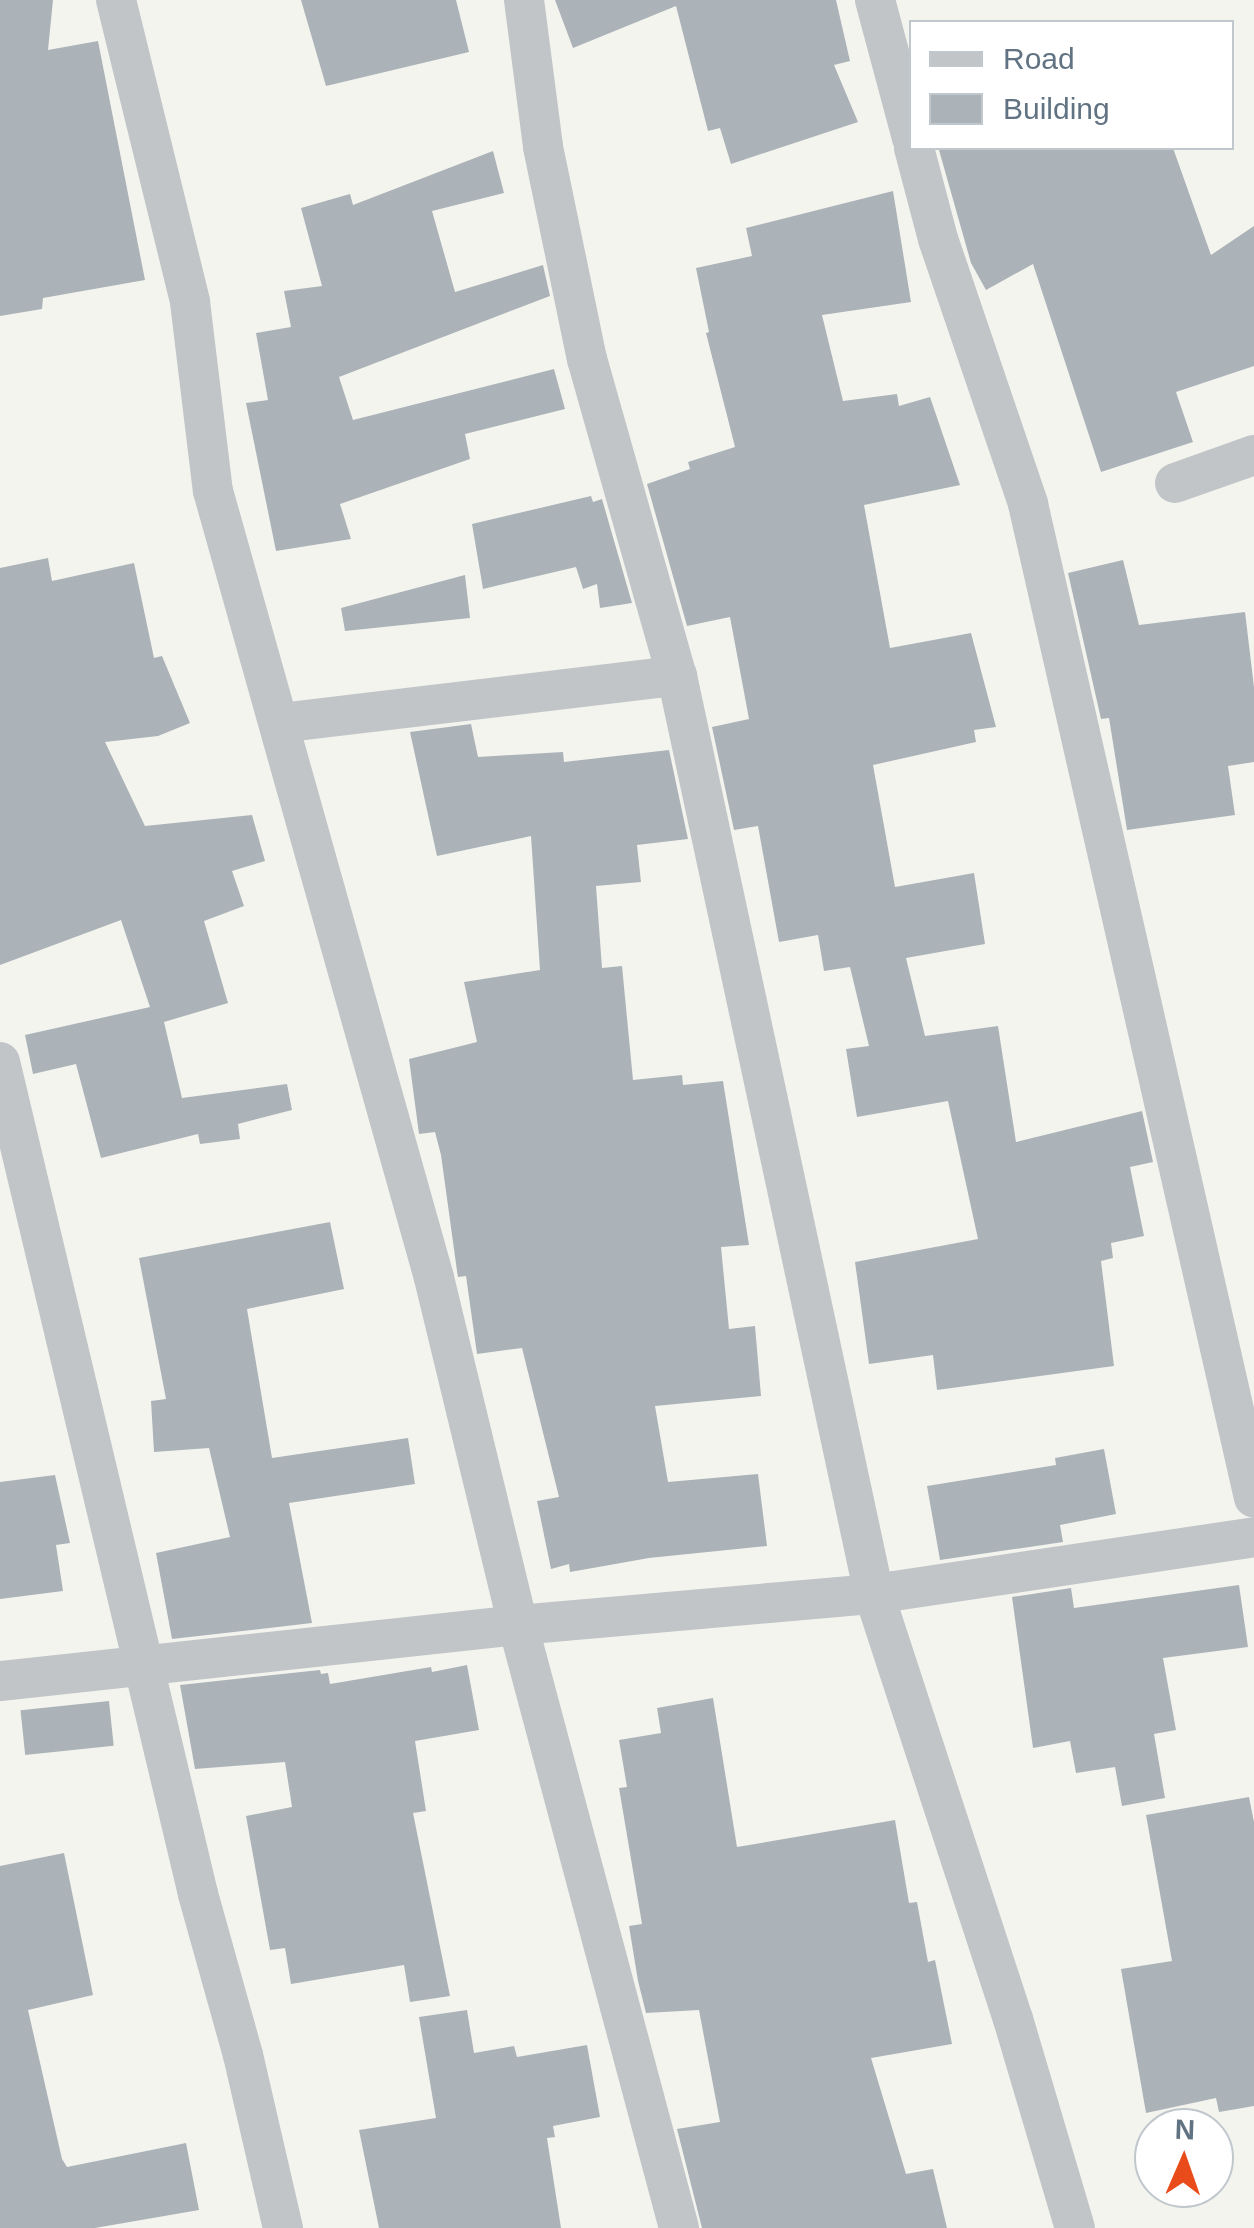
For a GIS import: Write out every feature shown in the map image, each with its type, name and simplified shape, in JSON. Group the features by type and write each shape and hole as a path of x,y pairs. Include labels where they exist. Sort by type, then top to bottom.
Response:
{"street":[{"path":"116,0 190,302 213,491 434,1278 518,1625 680,2228"},
{"path":"524,0 543,148 587,359 677,676 874,1594 1013,2018 1074,2228"},
{"path":"875,0 909,127"},
{"path":"915,150 938,239 1028,504 1254,1498"},
{"path":"1175,482 1254,455"},
{"path":"280,723 677,676"},
{"path":"0,1062 147,1665 198,1894 243,2056 283,2228"},
{"path":"0,1681 518,1625 874,1594 1254,1537"}],"building":[{"path":"0,0 53,0 48,50 98,41 145,280 43,298 42,309 0,316"},
{"path":"301,0 456,0 469,52 326,86"},
{"path":"555,0 836,0 850,61 834,65 858,122 731,164 720,128 708,131 676,6 573,48"},
{"path":"939,150 1174,150 1211,255 1254,226 1254,366 1176,392 1193,442 1101,472 1033,264 986,290 971,263"},
{"path":"493,151 504,193 432,211 455,292 543,265 550,296 339,377 353,420 554,369 565,409 465,434 470,459 340,504 351,539 276,551 246,403 268,400 256,333 291,327 284,291 322,286 301,208 350,194 353,205"},
{"path":"893,191 911,302 822,315 843,401 897,394 899,406 930,397 960,485 864,505 890,648 971,633 996,727 974,730 976,742 873,765 895,887 974,873 985,944 906,958 925,1036 998,1026 1016,1142 1142,1111 1153,1162 1130,1167 1144,1236 1111,1243 1113,1258 1101,1261 1114,1366 937,1390 933,1355 869,1364 855,1262 978,1239 948,1101 857,1117 846,1049 869,1046 850,967 824,971 818,935 779,942 758,826 734,830 712,727 749,719 730,617 687,626 647,484 690,469 688,462 735,447 706,333 709,332 696,268 752,256 746,228"},
{"path":"591,496 593,502 602,499 632,603 600,608 597,584 583,589 576,567 483,589 472,524"},
{"path":"48,558 52,581 134,563 154,658 162,656 190,723 158,736 105,742 145,826 252,815 265,861 232,871 244,906 204,921 228,1003 164,1022 182,1098 287,1084 292,1110 238,1124 240,1139 200,1144 198,1134 101,1158 76,1064 33,1074 25,1035 150,1007 121,920 0,965 0,568"},
{"path":"1123,560 1139,625 1245,612 1254,687 1254,762 1228,766 1235,815 1127,830 1109,718 1101,719 1068,573"},
{"path":"465,575 470,618 345,631 341,608"},
{"path":"471,724 478,757 563,752 564,762 669,750 688,839 637,845 641,882 596,886 602,968 622,966 633,1080 682,1075 683,1085 723,1081 749,1245 721,1247 729,1329 755,1326 761,1396 655,1406 668,1482 758,1474 767,1546 649,1558 570,1572 569,1564 551,1569 537,1501 559,1497 522,1348 477,1354 466,1276 458,1277 441,1155 435,1132 419,1134 409,1059 477,1042 464,982 540,970 531,836 437,856 410,732"},
{"path":"330,1222 344,1289 247,1309 272,1458 408,1438 415,1484 289,1503 312,1623 172,1639 156,1553 230,1537 209,1448 154,1452 151,1401 166,1399 139,1258"},
{"path":"1104,1449 1116,1514 1060,1525 1063,1542 940,1560 927,1486 1056,1465 1055,1458"},
{"path":"55,1475 70,1543 56,1545 63,1591 0,1599 0,1482"},
{"path":"1239,1585 1248,1647 1163,1658 1176,1730 1154,1734 1165,1798 1122,1806 1115,1767 1076,1773 1070,1741 1033,1748 1012,1597 1071,1588 1074,1608"},
{"path":"467,1665 479,1730 415,1741 426,1811 413,1813 450,1996 410,2002 404,1965 291,1984 285,1948 270,1950 246,1816 292,1807 285,1762 195,1769 180,1685 320,1670 321,1674 328,1673 330,1684"},
{"path":"713,1698 737,1847 895,1820 909,1903 917,1902 928,1962 935,1960 952,2044 871,2058 906,2174 933,2169 947,2228 702,2228 677,2129 720,2122 699,2010 646,2013 629,1926 642,1924 619,1788 627,1787 619,1740 661,1733 657,1708"},
{"path":"109,1701 114,1746 25,1755 20,1710"},
{"path":"1249,1797 1254,1822 1254,2106 1218,2108 1216,2098 1169,2108 1145,2108 1121,1969 1172,1961 1146,1815"},
{"path":"64,1853 93,1995 28,2010 62,2159 67,2167 186,2143 199,2210 95,2228 0,2228 0,1866"},
{"path":"467,2010 474,2053 514,2046 517,2057 587,2045 600,2117 553,2126 555,2137 547,2138 561,2228 379,2228 359,2130 436,2118 419,2017"}]}
